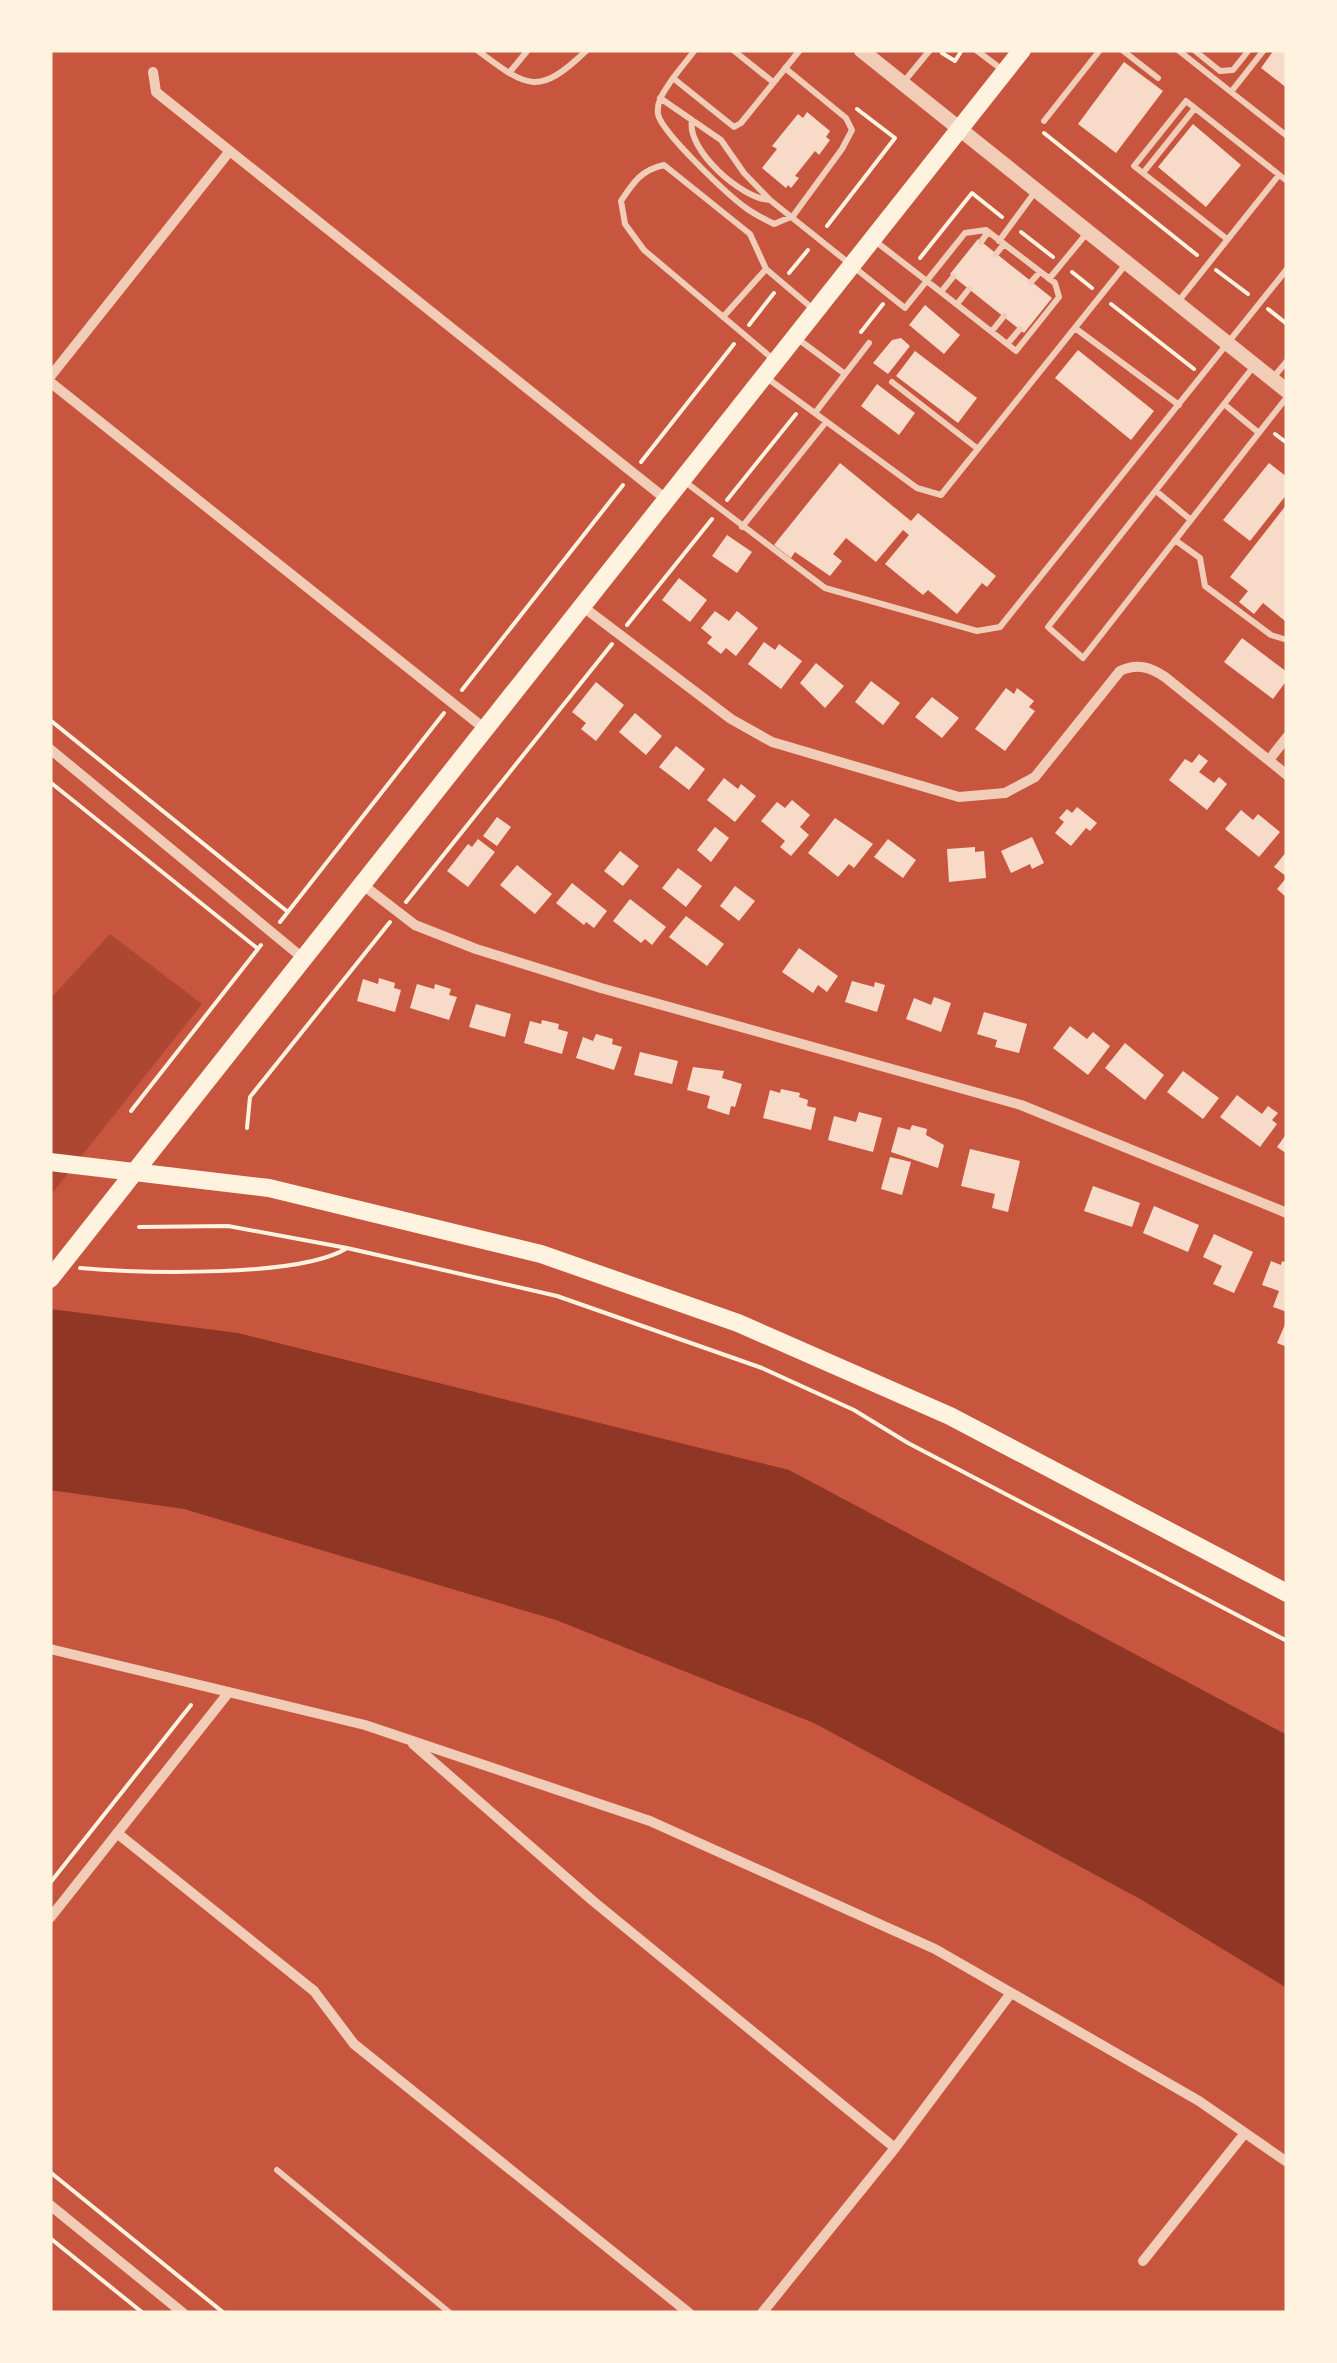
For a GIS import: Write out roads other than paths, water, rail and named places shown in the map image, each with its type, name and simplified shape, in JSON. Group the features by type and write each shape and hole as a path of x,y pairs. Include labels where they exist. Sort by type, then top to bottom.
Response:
{"main road":[{"path":"50,1280 1022,50"},
{"path":"50,1162 268,1188 541,1254 738,1323 950,1416 1287,1593"}],"street":[{"path":"861,50 1287,394"},
{"path":"153,72 156,92 668,500"},
{"path":"230,152 50,379 486,729"},
{"path":"582,606 731,719 772,742 959,797 1006,793 1034,778 1120,671 1128,667 1151,668 1287,774"},
{"path":"1269,760 1287,737"},
{"path":"52,754 305,960"},
{"path":"363,885 415,926 461,943 583,983 1022,1104 1287,1212"},
{"path":"50,1649 365,1725 650,1821 935,1949 1199,2101 1287,2162"},
{"path":"50,1918 228,1692"},
{"path":"408,1740 580,1890 895,2148"},
{"path":"117,1833 314,1990 354,2044 689,2313"},
{"path":"762,2313 895,2148 1011,1993"},
{"path":"1143,2261 1244,2132"},
{"path":"50,2206 183,2313"}],"lane":[{"path":"478,50 509,74 534,84 559,77 587,50"},
{"path":"509,74 528,50"},
{"path":"694,50 660,98 661,122 681,148 744,207 774,224 793,216 852,130 846,118 785,68"},
{"path":"733,50 773,82"},
{"path":"673,78 734,127 800,50"},
{"path":"902,84 930,50"},
{"path":"976,50 1005,72"},
{"path":"1044,121 1100,50"},
{"path":"1122,50 1158,78"},
{"path":"1178,50 1287,136"},
{"path":"1194,50 1220,71 1234,70 1249,50"},
{"path":"1231,92 1264,50"},
{"path":"660,98 721,140 744,173 770,200 905,308 926,281 965,232 988,232 1052,281 1059,297 1016,350 926,281 874,240"},
{"path":"1227,240 1134,166 1186,101 1287,181"},
{"path":"692,120 690,129 695,146 750,196 770,200"},
{"path":"816,312 766,269 750,234 664,165 650,168 638,177 621,201 625,224 644,250 742,333 803,404 917,488 941,495 1127,263"},
{"path":"1177,303 1278,174"},
{"path":"996,254 1011,224 1036,191"},
{"path":"981,242 988,232"},
{"path":"1047,294 1062,264 1088,232"},
{"path":"723,317 766,269"},
{"path":"684,480 825,588 978,631 1000,627 1287,269"},
{"path":"1032,282 1040,272"},
{"path":"941,292 953,276"},
{"path":"956,304 969,289"},
{"path":"992,331 1004,316"},
{"path":"1075,328 1179,405"},
{"path":"1008,344 1020,329"},
{"path":"796,338 845,374"},
{"path":"815,413 869,343"},
{"path":"1272,380 1287,361"},
{"path":"1255,365 1048,627 1082,658 1287,394"},
{"path":"892,382 978,449"},
{"path":"1224,404 1262,429"},
{"path":"742,526 826,422"},
{"path":"1156,491 1191,520"},
{"path":"1175,540 1200,558 1205,586 1271,635 1287,640"},
{"path":"276,2170 450,2313"}]}
